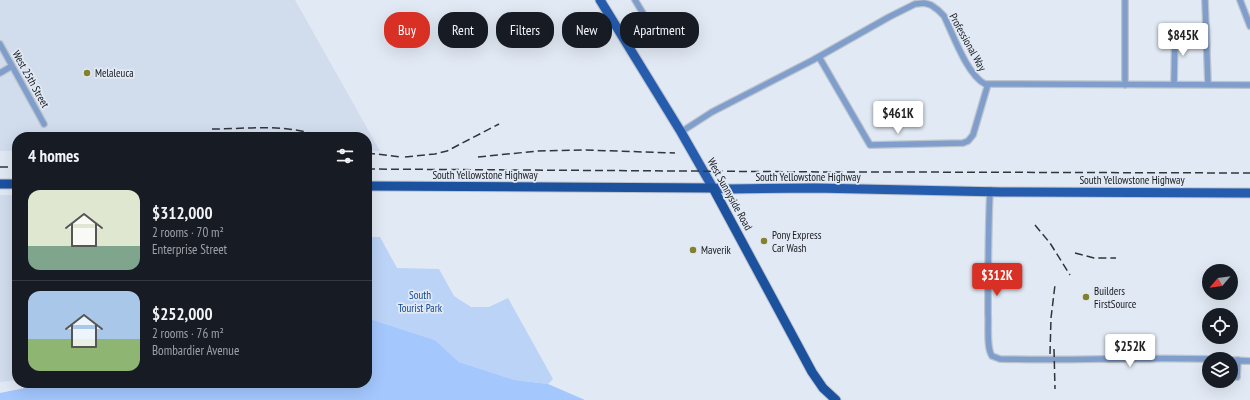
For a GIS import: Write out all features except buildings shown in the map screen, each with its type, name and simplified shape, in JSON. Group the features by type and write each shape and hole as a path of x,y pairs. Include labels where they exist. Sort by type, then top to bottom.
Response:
{"highway":[{"path":"0,184 12,184"},
{"name":"South Yellowstone Highway","path":"372,186 712,188"},
{"name":"West Sunnyside Road","path":"712,188 812,372 823,388 836,400"}],"main road":[{"name":"West Sunnyside Road","path":"600,0 681,132 712,188"},
{"name":"South Yellowstone Highway","path":"712,188 990,190 1002,192 1250,193"}],"street":[{"path":"635,0 642,12"},
{"path":"1125,0 1125,84"},
{"path":"1205,0 1208,84"},
{"path":"1240,0 1250,26"},
{"name":"Professional Way","path":"681,132 712,112 819,57 888,17 915,4 930,2 944,16 972,73 980,82 988,84 1250,85"},
{"path":"1174,84 1175,30"},
{"name":"West 25th Street","path":"0,44 44,124"},
{"path":"819,57 870,145 963,143 968,141 973,135 988,84"},
{"path":"0,73 12,66"},
{"path":"990,190 988,261 990,353 994,358 1052,360 1202,359"},
{"path":"1238,360 1250,361"}],"shaded area":[{"path":"0,0 295,0 369,132 12,132 12,151 0,151"},
{"path":"372,137 380,151 372,151"},
{"path":"0,195 12,195 12,381 0,382"},
{"path":"372,320 435,340 459,362 515,380 548,384 585,400 0,400 0,393 25,388 372,388"}],"green space":[{"name":"South Tourist Park","path":"372,237 380,237 397,268 439,269 454,296 471,307 489,307 508,298 553,379 548,384 515,380 459,362 435,340 373,320"}],"railway":[{"path":"405,157 435,154 447,151 499,124"},
{"path":"212,129 282,128 304,132"},
{"path":"478,157 538,151 586,150 675,153"},
{"path":"372,154 402,157"},
{"path":"0,167 12,167"},
{"path":"372,169 1250,173"},
{"path":"1035,225 1050,243 1070,275"},
{"path":"1075,253 1094,258 1116,258"},
{"path":"1050,354 1051,318 1055,285"},
{"path":"1054,349 1055,389"}],"place":[{"name":"Melaleuca","path":"87,73"},
{"name":"Pony Express Car Wash","path":"764,241"},
{"name":"Maverik","path":"693,250"},
{"name":"Builders FirstSource","path":"1086,297"}]}
